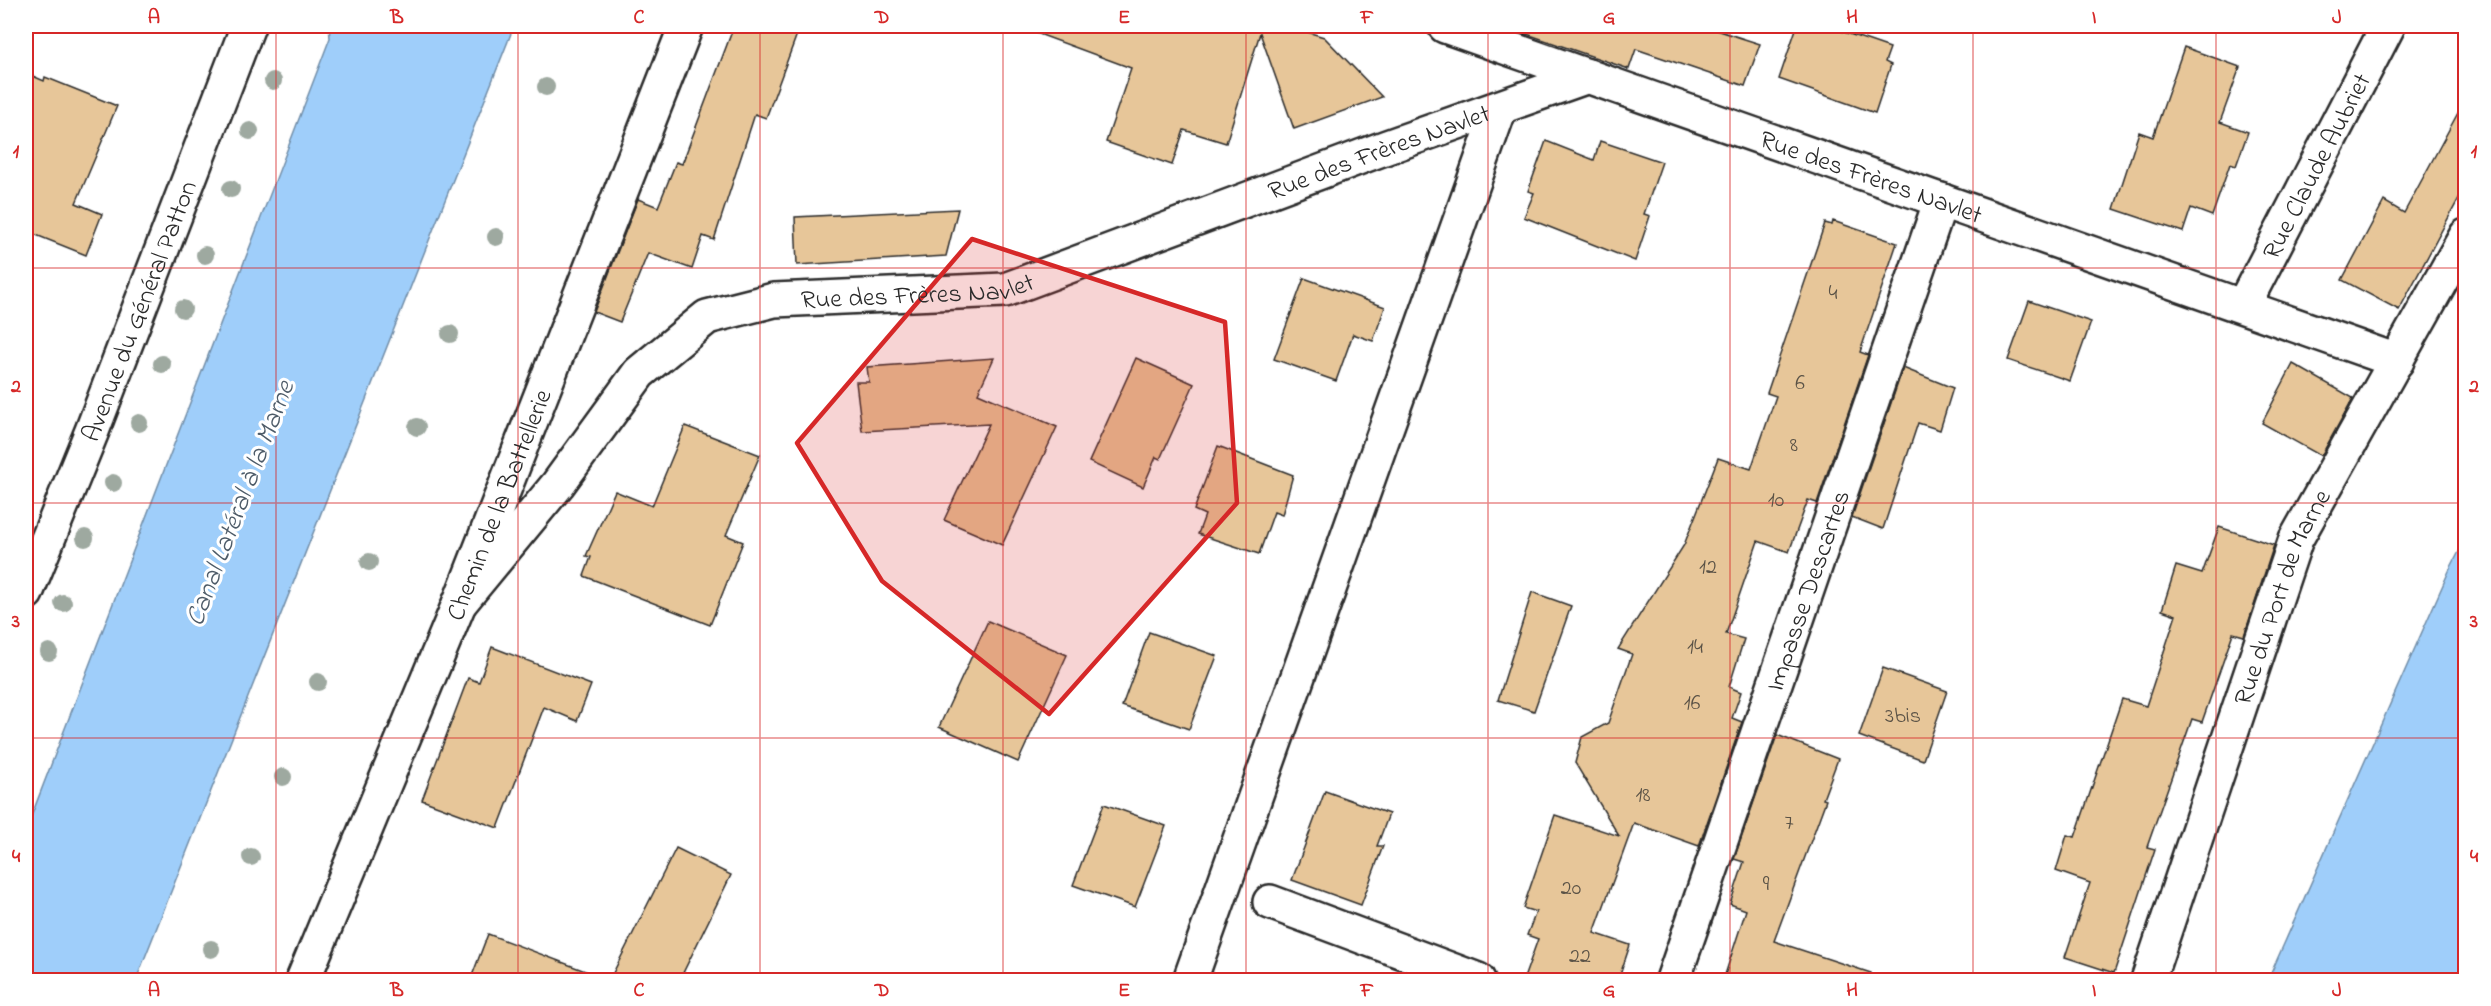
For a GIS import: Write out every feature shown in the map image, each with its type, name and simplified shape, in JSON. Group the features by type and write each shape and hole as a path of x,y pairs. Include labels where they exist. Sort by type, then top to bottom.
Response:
{"street":[{"name":"Avenue du Général Patton","path":"26,593 92,431 248,26"},
{"name":"Chemin de la Battellerie","path":"303,981 459,604 686,26"},
{"path":"1445,26 1588,76"},
{"name":"Rue Claude Aubriet","path":"2243,306 2388,26"},
{"name":"Rue des Frères Navlet","path":"459,604 558,484 639,373 707,317 774,300 1005,290 1387,147 1588,76 2397,361"},
{"path":"1190,981 1500,108"},
{"name":"Impasse Descartes","path":"1673,981 1941,200"},
{"name":"Rue du Port de Marne","path":"2148,981 2296,539 2466,236"},
{"path":"1270,902 1478,981"}],"highlighted area":[{"path":"972,239 1225,322 1237,503 1049,714 882,581 797,443"}],"water":[{"name":"Canal Latéral à la Marne","path":"329,26 514,26 136,980 26,980 26,830 330,38"},
{"path":"2465,540 2465,980 2268,980 2449,571"}],"building":[{"path":"734,26 800,26 766,118 755,114 714,240 703,236 692,269 648,253 620,322 594,312 638,199 658,207 676,162 682,164"},
{"path":"1028,26 1287,26 1324,37 1382,97 1294,129 1260,33 1226,143 1184,130 1172,165 1106,142 1131,68 1028,30"},
{"path":"1522,26 1704,26 1760,44 1745,86 1636,49 1629,69 1521,32"},
{"path":"1797,26 1826,26 1890,48 1885,62 1891,65 1875,113 1779,79"},
{"path":"2184,47 2240,67 2220,122 2248,132 2236,166 2230,164 2212,216 2191,208 2183,232 2114,209 2139,132 2153,137"},
{"path":"26,73 44,81 45,77 117,106 76,203 102,214 86,255 26,231"},
{"path":"2466,98 2466,185 2399,310 2342,280 2384,201 2404,213"},
{"path":"1546,141 1594,160 1600,141 1662,162 1644,214 1650,216 1635,261 1524,217 1534,193 1528,191"},
{"path":"958,209 946,256 797,265 795,217"},
{"path":"1833,221 1897,243 1860,352 1868,355 1817,503 1808,500 1789,552 1758,541 1726,634 1744,639 1729,687 1741,692 1732,718 1742,722 1699,846 1634,823 1594,933 1630,945 1618,981 1523,981 1538,939 1527,935 1536,912 1523,908 1555,815 1619,836 1575,763 1582,737 1608,723 1632,654 1618,649 1684,545 1718,458 1751,469 1776,396 1767,393 1825,223 1832,225"},
{"path":"1304,278 1385,307 1373,341 1353,334 1336,381 1274,359"},
{"path":"2029,301 2091,322 2070,381 2008,360"},
{"path":"994,358 978,393 1057,427 1002,545 944,520 989,424 862,431 856,382 869,382 867,367"},
{"path":"1136,358 1194,384 1160,459 1156,457 1143,487 1089,462"},
{"path":"2293,364 2353,398 2321,456 2262,423"},
{"path":"1903,368 1953,388 1940,430 1918,423 1883,529 1852,517"},
{"path":"685,426 760,455 726,535 743,542 710,625 584,576 591,557 586,556 615,491 652,506"},
{"path":"1218,446 1293,475 1282,515 1274,512 1259,554 1198,534 1205,515 1194,510"},
{"path":"2219,527 2274,545 2244,636 2233,633 2202,722 2192,719 2147,847 2155,849 2114,973 2065,957 2090,883 2056,871 2067,835 2075,837 2122,699 2146,706 2176,615 2162,610 2176,566 2202,574"},
{"path":"1532,592 1571,606 1534,711 1498,700"},
{"path":"988,621 1067,655 1018,762 939,727"},
{"path":"1149,632 1217,656 1189,729 1122,706"},
{"path":"492,647 591,685 577,721 544,707 498,828 422,800 468,678 479,682"},
{"path":"1883,668 1947,691 1923,760 1859,736"},
{"path":"1777,735 1838,759 1823,799 1826,800 1774,941 1871,973 1869,981 1723,981 1746,910 1730,904 1744,862 1734,859"},
{"path":"1325,791 1389,814 1377,846 1383,846 1361,905 1292,880"},
{"path":"1104,804 1166,826 1135,907 1073,885"},
{"path":"676,848 731,875 679,981 609,981"},
{"path":"488,934 601,977 600,981 470,981"}]}
